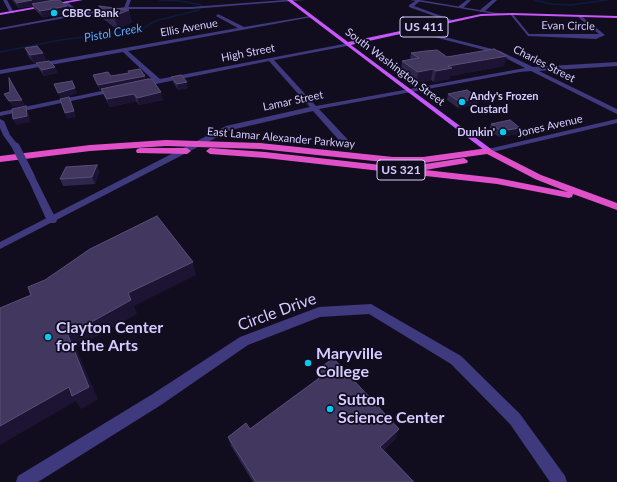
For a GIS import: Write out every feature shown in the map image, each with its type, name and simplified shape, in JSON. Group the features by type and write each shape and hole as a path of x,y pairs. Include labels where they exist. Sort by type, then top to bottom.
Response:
{"highway":[{"name":"East Lamar Alexander Parkway","path":"0,159 90,148 141,144 197,143 260,146 393,160 423,160 488,151 538,177 617,207"},
{"name":"East Lamar Alexander Parkway","path":"0,166 93,155 184,150 223,151 497,181 538,188 617,207"},
{"name":"East Lamar Alexander Parkway","path":"376,167 444,165 472,160 488,151"}],"main road":[{"path":"0,14 81,0"},
{"name":"South Washington Street","path":"290,1 408,92 488,151"},
{"name":"High Street","path":"347,44 481,15 501,14"},
{"name":"US 411","path":"501,14 617,17"}],"street":[{"path":"0,1 4,0 12,12"},
{"path":"0,29 81,14 126,8 216,7 303,0"},
{"path":"412,0 501,14"},
{"path":"461,8 469,0"},
{"path":"482,11 495,0"},
{"path":"126,8 130,1 141,6 160,8"},
{"path":"418,1 412,6 453,21"},
{"path":"66,3 81,14"},
{"name":"Evan Circle","path":"512,14 528,35 603,36 580,16"},
{"path":"218,15 243,29"},
{"name":"Ellis Avenue","path":"0,72 310,17"},
{"name":"Charles Street","path":"413,30 498,52 617,112"},
{"name":"High Street","path":"136,86 347,44"},
{"path":"123,49 159,82"},
{"path":"270,59 348,145"},
{"name":"Lamar Street","path":"0,246 52,221 197,143 229,128 316,108 520,70 617,64"},
{"path":"0,114 121,89"},
{"path":"0,121 16,147 52,221"},
{"name":"Jones Avenue","path":"488,151 617,121"},
{"name":"Circle Drive","path":"24,482 156,400 244,341 319,312 371,308 456,360 516,419 559,482"}],"building":[{"path":"15,0 32,0 17,3"},
{"path":"59,0 67,6 40,11 32,4"},
{"path":"99,6 129,10 114,16"},
{"path":"37,46 43,53 30,55 25,48"},
{"path":"494,49 507,56 448,66 452,68 436,71 433,69 418,72 402,61 419,58 411,53 426,51 437,50 447,57"},
{"path":"49,61 55,67 42,70 36,63"},
{"path":"140,69 145,76 98,85 93,75 108,72 111,76 129,73 128,71"},
{"path":"181,75 187,82 177,84 171,77"},
{"path":"9,78 22,100 9,101 4,94 10,92"},
{"path":"152,79 161,92 137,98 134,94 107,99 101,89"},
{"path":"72,81 75,88 58,93 54,84"},
{"path":"467,90 479,98 460,102 448,94"},
{"path":"69,97 74,111 65,113 60,99"},
{"path":"26,106 27,116 13,119 12,109"},
{"path":"510,120 520,128 501,131 491,124"},
{"path":"97,165 92,177 60,179 66,167"},
{"name":"Clayton Center for the Arts","path":"157,216 193,262 128,293 131,300 68,335 89,387 72,396 69,387 0,426 0,308 31,295 28,287 45,280 90,249"},
{"name":"Sutton Science Center","path":"333,358 399,429 380,447 414,482 256,482 228,437 246,423 250,429 322,376 318,370"}],"waterway":[{"name":"Pistol Creek","path":"0,52 61,40 143,29 151,23 159,20 199,10 201,5 181,1 159,0"},
{"path":"535,0 551,4 571,5 607,0"}],"place":[{"name":"CBBC Bank","path":"54,13"},
{"name":"Andy's Frozen Custard","path":"462,102"},
{"name":"Dunkin'","path":"503,132"},
{"name":"Clayton Center for the Arts","path":"48,337"},
{"name":"Maryville College","path":"308,363"},
{"name":"Sutton Science Center","path":"330,409"}]}
